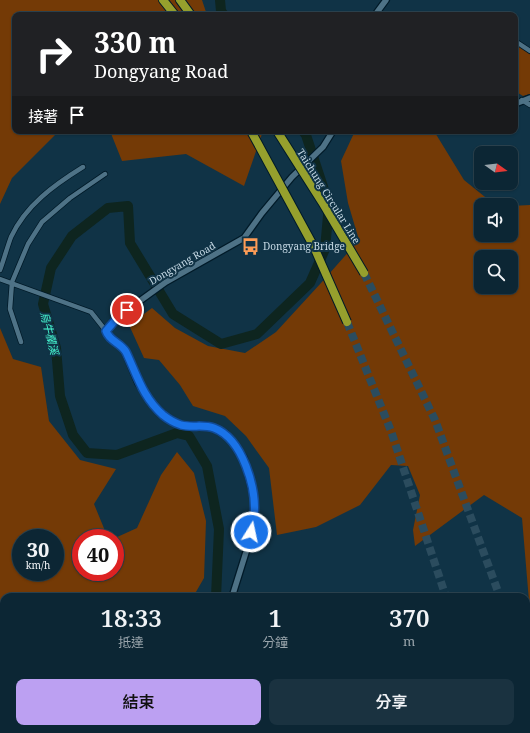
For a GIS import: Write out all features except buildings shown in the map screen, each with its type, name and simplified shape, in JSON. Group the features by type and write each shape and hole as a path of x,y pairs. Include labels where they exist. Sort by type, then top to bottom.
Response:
{"highway":[{"path":"164,0 173,12"},
{"path":"180,0 189,12"},
{"path":"253,134 314,247 347,322"},
{"name":"Taichung Circular Line","path":"279,134 322,202 364,273"}],"street":[{"path":"377,12 386,0"},
{"path":"518,43 530,51"},
{"path":"518,102 530,98"},
{"path":"522,100 530,106"},
{"name":"Dongyang Road","path":"106,331 119,316 166,282 244,238 282,189 329,139 332,134"},
{"path":"0,270 11,237 24,215 36,201 61,181 84,167"},
{"path":"21,342 10,309 12,282 28,244 42,222 70,198 105,174"},
{"path":"0,278 91,312 106,331 107,335 123,347 138,383 154,406 163,415 182,425 206,425 215,428 225,433 234,443 244,458 253,494 254,517 247,549 233,593"}],"shaded area":[{"path":"0,0 202,0 206,12 12,12 12,134 63,134 55,135 12,178 0,204"},
{"path":"518,44 530,53 530,94 523,96 518,93"},
{"path":"111,134 262,134 244,186 186,154 122,161"},
{"path":"354,134 436,134 464,180 474,188 474,190 476,190 486,198 474,198 474,242 518,242 518,206 530,205 530,593 528,593 522,518 484,495 415,546 413,530 420,495 408,466 391,465 360,505 316,527 277,535 269,468 246,436 225,416 193,406 180,385 159,360 144,358 129,325 152,308 175,328 208,346 245,353 276,332 359,240 348,203 341,161"},
{"path":"0,328 13,359 41,367 49,421 80,460 116,469 94,504 104,529 72,529 72,581 124,581 124,534 137,528 161,475 177,452 194,473 206,521 204,578 195,593 0,593"}],"waterway":[{"name":"烏牛欄溪","path":"220,0 222,12"},
{"name":"烏牛欄溪","path":"216,593 219,529 207,466 189,436 177,433 117,455 87,453 73,435 60,396 56,348 43,304 51,268 72,236 108,208 128,206 130,243 173,314 221,344 257,334 310,283 325,249 329,205 305,134"}],"tunnel":[{"path":"364,273 435,420 499,593"},
{"path":"347,322 391,431 445,593"}],"place":[{"name":"Dongyang Bridge","path":"250,246"}],"route":[{"path":"127,310 119,316 106,331 107,335 123,347 138,383 154,406 163,415 182,425 206,425 225,433 244,458 253,494 254,517 251,532"}]}
